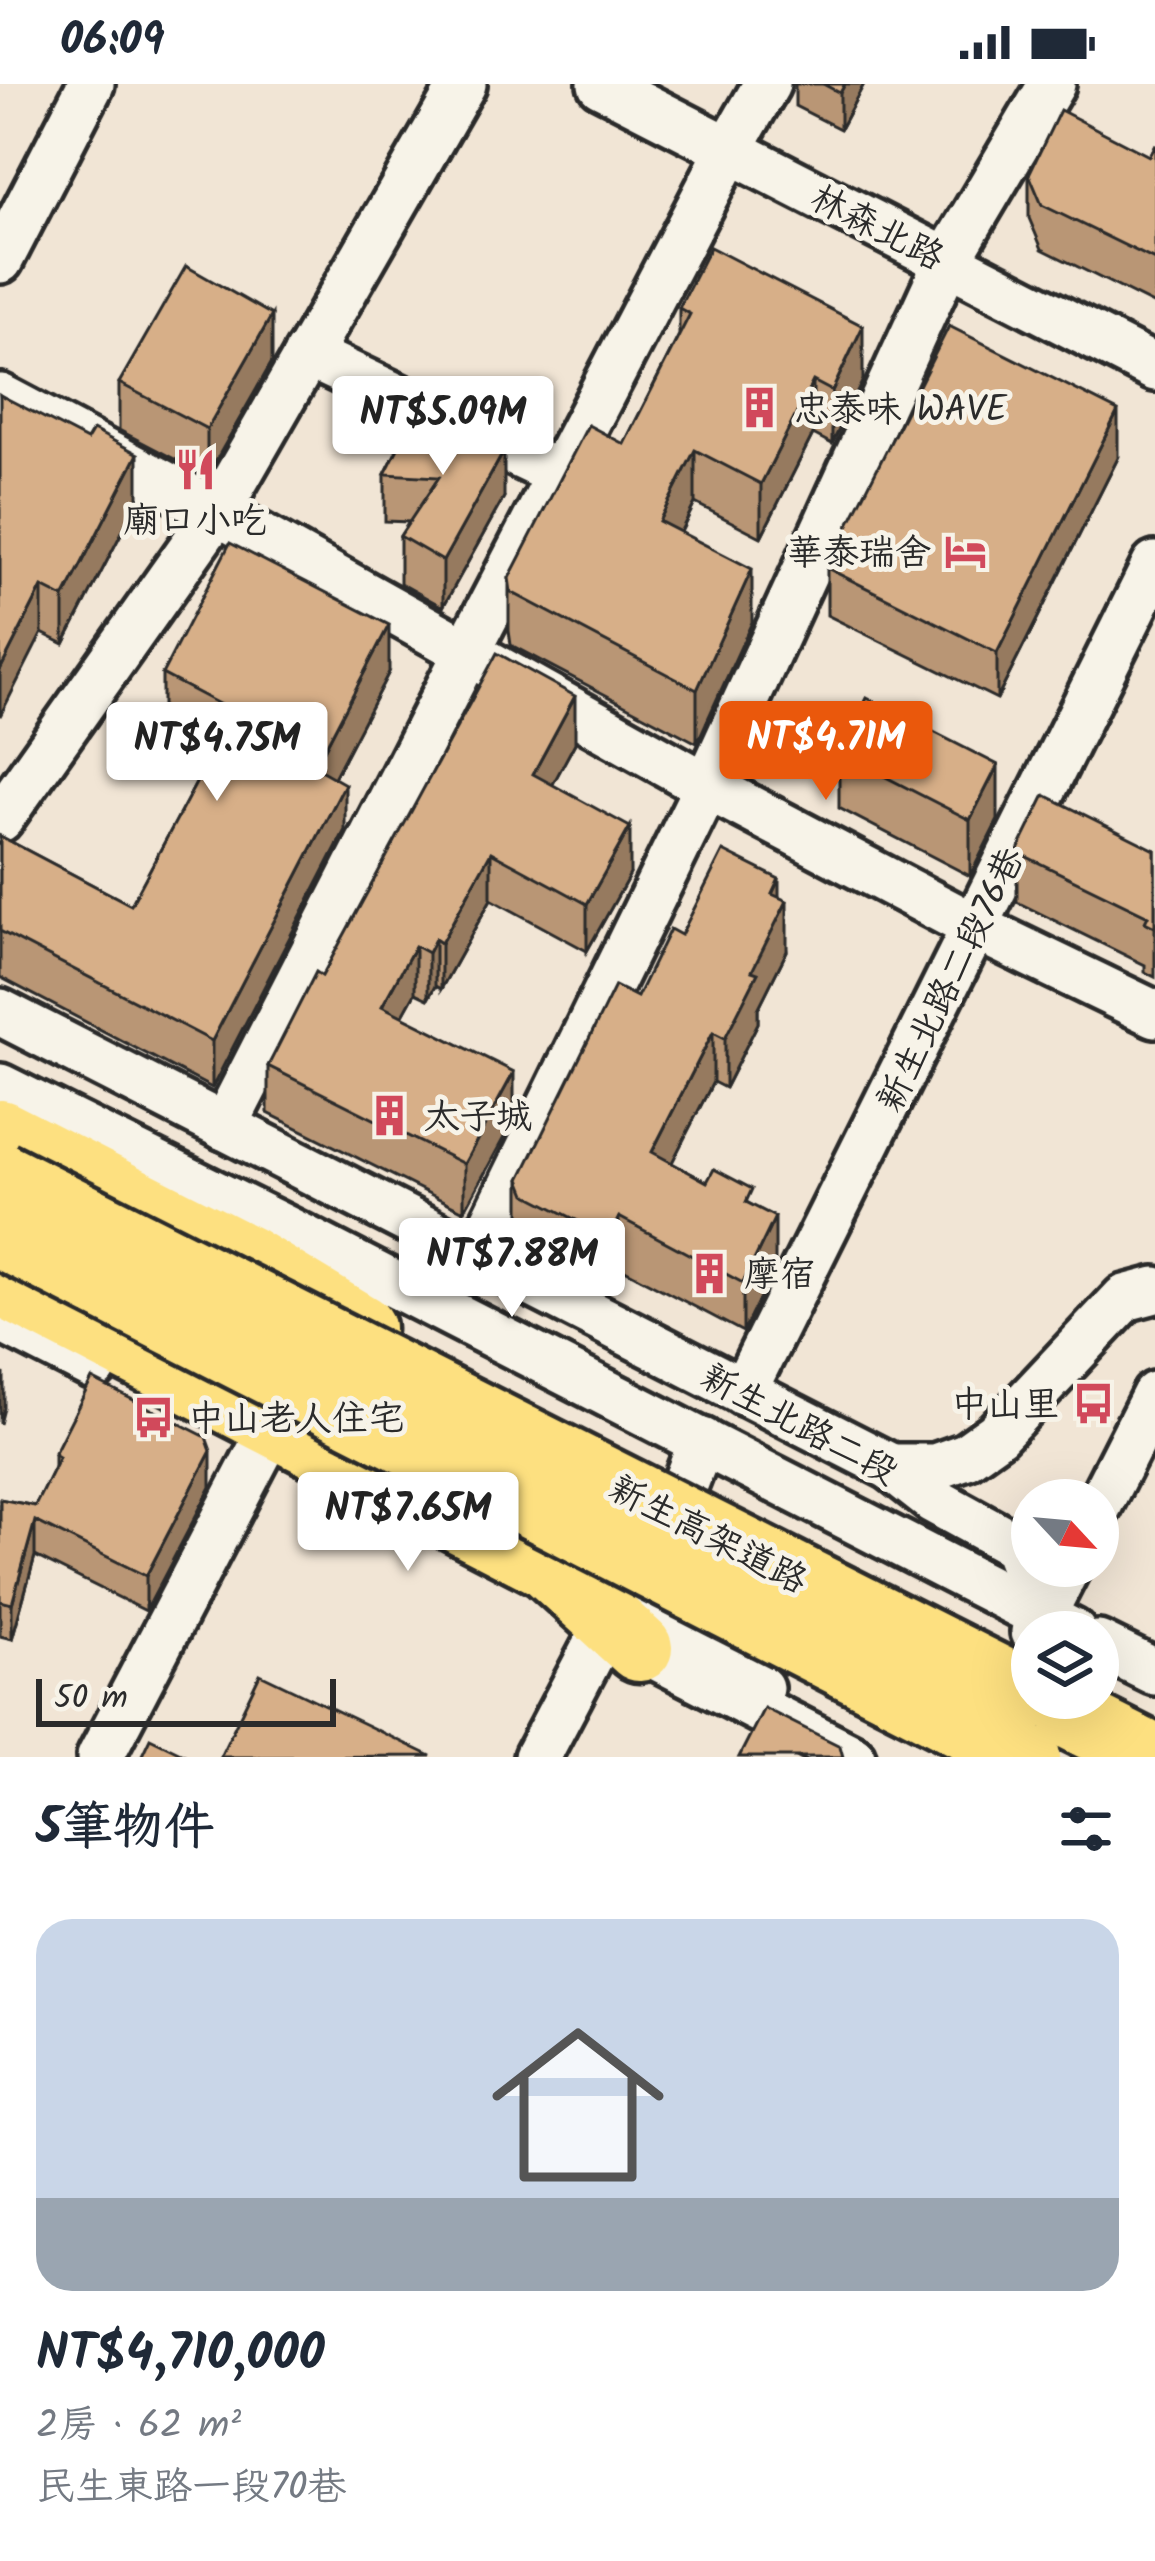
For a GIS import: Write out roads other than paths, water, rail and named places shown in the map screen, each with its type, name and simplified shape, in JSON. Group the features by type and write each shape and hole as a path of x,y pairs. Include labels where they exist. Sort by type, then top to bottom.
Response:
{"highway":[{"path":"0,1133 248,1259 667,1513"},
{"name":"新生高架道路","path":"0,1175 1011,1685"},
{"name":"新生高架道路","path":"0,1234 1027,1757"},
{"path":"0,1282 548,1565 622,1639"},
{"name":"新生高架道路","path":"1077,1719 1152,1757"}],"street":[{"path":"0,260 91,84"},
{"path":"0,819 217,512 463,84"},
{"name":"林森北路","path":"602,84 1155,368"},
{"path":"224,1127 466,652 766,84"},
{"path":"477,1256 707,786 947,261 1052,84"},
{"path":"307,354 560,474"},
{"path":"0,397 217,512 707,786 975,927 1155,1014"},
{"name":"新生北路二段76巷","path":"743,1393 1155,565"},
{"name":"新生北路二段","path":"0,1012 891,1466 933,1500 1015,1545 1039,1611"},
{"name":"新生北路二段","path":"0,1087 702,1441 1012,1611"},
{"path":"891,1466 935,1467 966,1456 998,1434 1125,1298 1155,1290"},
{"path":"0,1319 841,1752"},
{"path":"1112,1479 1155,1395"},
{"path":"702,1441 642,1594 841,1752"},
{"path":"100,1757 260,1451"},
{"path":"537,1757 622,1639"},
{"path":"1119,1654 1155,1672"},
{"path":"970,1757 1011,1687"}],"place":[{"name":"忠泰味 WAVE","path":"760,408"},
{"name":"廟口小吃","path":"195,469"},
{"name":"華泰瑞舍","path":"965,551"},
{"name":"太子城","path":"390,1115"},
{"name":"摩宿","path":"710,1273"},
{"name":"中山里","path":"1093,1403"},
{"name":"中山老人住宅","path":"154,1417"}]}
